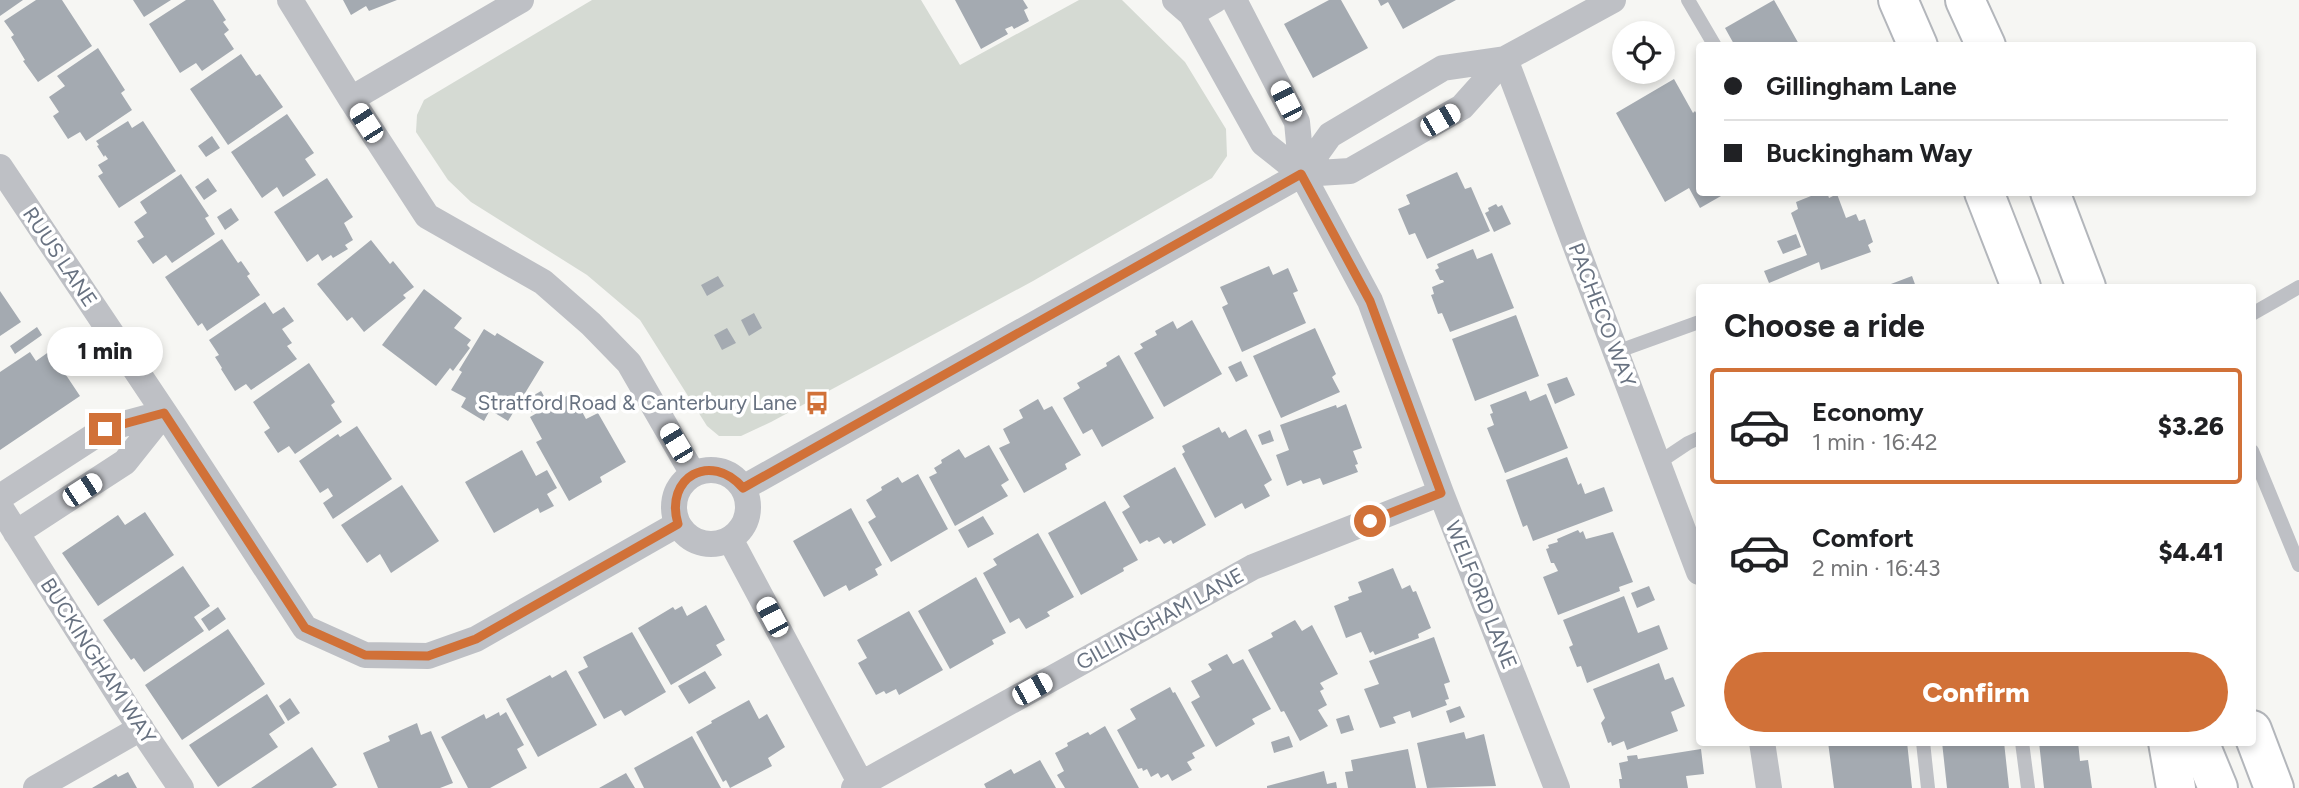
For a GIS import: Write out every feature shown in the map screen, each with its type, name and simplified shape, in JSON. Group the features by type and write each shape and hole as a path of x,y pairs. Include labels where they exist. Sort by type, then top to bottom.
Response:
{"main road":[{"path":"1898,0 1916,42"},
{"path":"1965,0 1984,42"},
{"path":"1986,196 2020,284"},
{"path":"2052,196 2085,284"},
{"path":"2256,741 2274,788"},
{"path":"2169,746 2176,788"},
{"path":"2201,746 2218,788"}],"street":[{"path":"290,0 427,216 543,282 592,324 629,363 693,474"},
{"path":"351,99 521,0"},
{"path":"1215,0 1183,7 1263,143 1301,174 1350,171 1462,107 1505,59 1612,0"},
{"path":"1234,0 1297,122 1301,174"},
{"path":"743,488 1301,174 1330,135 1443,68 1505,59"},
{"name":"PACHECO WAY","path":"1505,59 1696,564"},
{"name":"RUUS LANE","path":"0,167 305,628 365,655 428,656 476,639 678,524"},
{"name":"WELFORD LANE","path":"1301,174 1370,301 1441,493 1557,788"},
{"path":"0,497 105,429 164,413"},
{"path":"16,533 125,462 164,413"},
{"path":"707,470 720,471 733,477 743,488 747,516 730,539 715,544 701,542 687,536 678,524 674,510 675,496 682,483 693,474 707,470"},
{"name":"GILLINGHAM LANE","path":"858,786 1253,567 1441,493"},
{"name":"BUCKINGHAM WAY","path":"0,507 181,788"},
{"path":"730,539 858,786"},
{"path":"36,788 141,729"},
{"path":"1763,746 1769,788"}],"lane":[{"path":"1688,0 1714,42"},
{"path":"2256,312 2299,287"},
{"path":"1616,352 1696,323"},
{"path":"1658,463 1696,439"},
{"path":"2256,461 2299,565"},
{"path":"1923,746 1928,788"},
{"path":"2023,746 2028,788"}],"shaded area":[{"path":"592,0 921,0 960,65 1079,0 1122,0 1185,62 1226,129 1227,156 1212,178 1033,281 771,422 741,436 719,436 707,426 640,320 587,275 471,202 448,180 416,132 417,115 424,100"}],"building":[{"path":"0,0 23,0 0,16"},
{"path":"36,0 62,0 92,46 38,82 23,61 25,60 11,37 14,35 4,21"},
{"path":"133,0 171,0 144,17"},
{"path":"186,0 213,0 226,20 223,22 229,30 224,34 234,49 202,71 196,63 180,73 149,24"},
{"path":"343,0 397,0 369,11 366,6 351,15"},
{"path":"955,0 1023,0 1028,8 1024,10 1029,21 1014,29 1012,26 1005,29 1008,34 981,49"},
{"path":"1329,0 1341,0 1368,48 1313,78 1284,24"},
{"path":"1378,0 1456,0 1403,29 1388,2 1381,6"},
{"path":"1774,0 1798,42 1733,42 1725,28"},
{"path":"98,48 125,90 121,93 132,110 86,141 80,132 68,139 53,116 59,112 49,97 65,86 57,76"},
{"path":"241,54 256,76 260,74 283,107 228,145 190,89"},
{"path":"1675,81 1693,113 1696,113 1696,196 1721,196 1700,208 1689,188 1665,202 1616,113 1665,84 1675,84"},
{"path":"287,114 314,153 305,159 316,175 283,197 277,187 262,198 231,152"},
{"path":"128,121 132,128 143,121 176,171 119,208 98,176 103,173 98,165 108,159 105,155 104,157 96,141"},
{"path":"212,136 220,148 206,157 198,146"},
{"path":"1457,172 1465,189 1471,187 1490,231 1427,259 1415,233 1409,235 1398,209 1410,204 1406,195"},
{"path":"181,174 209,216 205,218 215,234 172,263 166,255 153,264 137,241 144,237 134,222 147,213 140,202"},
{"path":"208,178 217,191 204,200 195,187"},
{"path":"327,178 353,217 344,223 353,240 345,245 348,249 333,258 331,255 322,261 318,254 307,262 274,212"},
{"path":"1811,196 1838,196 1846,218 1856,214 1859,221 1865,219 1873,242 1868,245 1871,252 1821,270 1819,262 1769,283 1764,271 1807,255 1791,213 1798,209 1796,202"},
{"path":"1496,204 1498,207 1502,205 1511,224 1494,232 1485,213"},
{"path":"231,208 239,220 225,230 217,217"},
{"path":"1796,234 1801,247 1783,254 1777,241"},
{"path":"222,239 238,263 241,261 250,274 247,276 260,295 207,331 202,323 198,326 165,277"},
{"path":"371,240 390,264 393,261 414,287 403,295 406,298 364,332 352,317 347,321 317,284"},
{"path":"1473,249 1477,259 1492,253 1514,308 1450,332 1442,313 1438,314 1431,295 1434,294 1432,287 1444,282 1435,270 1439,268 1437,264"},
{"path":"1269,266 1273,275 1288,268 1298,291 1293,293 1306,323 1242,352 1222,307 1228,304 1220,287"},
{"path":"718,276 724,286 707,296 701,285"},
{"path":"1912,276 1915,284 1891,284"},
{"path":"424,289 462,318 454,328 471,340 467,345 470,348 453,371 450,368 436,386 382,345"},
{"path":"0,291 21,322 0,336"},
{"path":"265,302 273,314 284,307 294,321 282,329 292,343 287,346 297,359 251,390 246,384 235,391 221,369 215,357 219,355 209,340"},
{"path":"754,313 762,328 749,336 741,320"},
{"path":"1516,315 1539,376 1475,401 1452,339"},
{"path":"1192,320 1222,374 1164,407 1134,353 1143,348 1140,344 1157,335 1155,331 1173,321 1177,329"},
{"path":"37,327 42,335 15,354 10,346"},
{"path":"727,328 736,343 722,350 714,335"},
{"path":"1315,328 1336,374 1332,377 1340,392 1281,418 1253,356"},
{"path":"484,329 495,336 497,333 544,362 508,421 490,410 484,421 461,407 466,398 451,390 462,372 459,370"},
{"path":"50,351 80,396 0,450 0,372 30,352 36,361"},
{"path":"1119,355 1154,418 1102,447 1092,429 1083,434 1063,398 1080,388 1077,383 1107,366 1106,363"},
{"path":"1241,361 1248,376 1236,382 1228,367"},
{"path":"309,363 335,402 331,405 342,422 295,454 289,446 278,453 264,432 270,428 253,402"},
{"path":"1567,377 1575,395 1555,404 1547,384"},
{"path":"541,391 548,403 531,412 524,401"},
{"path":"1526,391 1530,401 1546,394 1568,448 1505,473 1487,428 1494,425 1490,405"},
{"path":"572,393 586,419 598,413 626,462 600,477 602,482 569,501 536,442 542,439 530,417"},
{"path":"1038,399 1044,410 1052,406 1081,455 1065,464 1067,469 1024,493 999,448 1010,443 1003,429 1023,418 1019,410"},
{"path":"1346,404 1362,448 1353,451 1358,472 1323,485 1320,478 1303,484 1301,480 1287,486 1276,455 1289,450 1280,425"},
{"path":"357,426 392,479 333,519 323,503 333,496 328,488 320,493 299,461 338,434 340,437"},
{"path":"1219,427 1229,438 1246,429 1272,480 1264,485 1270,496 1245,509 1242,503 1215,518 1182,454 1185,452 1182,446"},
{"path":"1270,430 1274,441 1262,445 1258,435"},
{"path":"989,445 1009,480 1001,485 1008,496 955,526 929,477 937,473 934,468 942,463 941,460 959,449 965,458"},
{"path":"522,450 536,476 547,470 557,488 547,494 554,506 540,513 538,508 494,533 465,482"},
{"path":"1567,457 1578,485 1581,483 1585,494 1604,487 1613,511 1533,541 1527,525 1523,527 1506,480"},
{"path":"1175,467 1206,525 1173,544 1171,540 1164,544 1159,537 1140,544 1122,512 1130,507 1123,496"},
{"path":"918,474 948,529 891,562 868,522 876,517 866,500 898,477 902,483"},
{"path":"402,485 439,541 391,573 380,554 367,563 341,525"},
{"path":"1105,501 1138,560 1081,595 1048,533"},
{"path":"851,508 882,565 875,569 878,575 849,591 846,585 824,597 793,541"},
{"path":"145,512 174,555 98,606 62,553 118,515 125,525"},
{"path":"983,516 994,534 968,548 958,530"},
{"path":"1578,530 1580,533 1583,531 1586,539 1613,532 1633,582 1619,587 1620,591 1558,615 1543,577 1558,571 1554,563 1551,563 1546,549 1549,548 1548,545 1558,542 1557,539"},
{"path":"1038,533 1074,597 1047,612 1050,616 1026,629 1019,618 1010,623 983,573 997,565 993,559"},
{"path":"183,566 210,606 194,617 204,631 144,672 134,658 131,660 103,620"},
{"path":"1393,568 1402,589 1410,585 1413,592 1416,591 1431,628 1418,634 1419,638 1375,655 1373,651 1370,653 1361,632 1346,638 1334,606 1362,592 1358,582"},
{"path":"976,577 1006,633 992,640 994,644 950,669 918,611"},
{"path":"1649,586 1655,600 1637,608 1631,593"},
{"path":"1624,596 1638,633 1659,625 1668,649 1587,683 1581,666 1577,667 1569,647 1573,645 1563,620"},
{"path":"706,605 725,640 716,645 722,655 671,685 638,628 673,607 675,610 682,606 687,616"},
{"path":"218,607 226,619 209,631 201,619"},
{"path":"909,611 943,670 899,695 896,689 876,695 858,663 867,658 857,640"},
{"path":"1295,620 1302,631 1312,625 1338,674 1320,683 1324,689 1320,691 1327,705 1318,710 1328,726 1300,741 1284,711 1281,712 1248,650 1273,637 1271,633"},
{"path":"228,629 265,684 182,740 145,685"},
{"path":"632,632 666,692 625,716 621,710 604,719 578,672 588,667 583,657"},
{"path":"1434,637 1450,682 1444,684 1449,699 1445,700 1447,705 1412,718 1410,711 1393,717 1396,723 1380,728 1364,689 1379,684 1369,661"},
{"path":"1227,654 1233,664 1243,659 1271,709 1252,719 1255,724 1216,747 1191,702 1200,697 1191,681 1212,670 1208,664"},
{"path":"1659,663 1665,680 1673,677 1685,706 1671,712 1678,731 1627,750 1624,741 1612,746 1611,742 1608,743 1601,723 1605,718 1593,689"},
{"path":"566,670 597,725 538,757 506,699 550,675 552,678"},
{"path":"705,671 716,688 689,704 678,686"},
{"path":"1170,687 1205,746 1192,753 1195,758 1187,762 1192,770 1172,781 1168,774 1161,778 1158,773 1151,777 1147,769 1138,769 1117,730 1136,719 1130,709"},
{"path":"267,694 285,723 269,734 278,747 218,787 189,745"},
{"path":"290,698 300,713 288,721 279,706"},
{"path":"749,700 759,719 767,714 785,747 768,758 772,766 730,788 726,780 723,782 696,732"},
{"path":"1460,706 1465,717 1450,723 1446,711"},
{"path":"499,712 500,716 506,712 524,745 517,749 527,768 490,788 468,788 441,737 484,714 486,719"},
{"path":"1349,715 1354,730 1341,734 1336,719"},
{"path":"417,723 421,735 431,731 453,783 440,788 378,788 363,753 390,741 388,736"},
{"path":"1105,726 1139,788 1065,788 1057,775 1064,771 1055,753 1068,746 1067,743"},
{"path":"1464,732 1466,739 1484,734 1496,786 1427,788 1417,743"},
{"path":"692,736 721,788 644,788 634,768"},
{"path":"1289,736 1293,747 1274,753 1271,742"},
{"path":"1829,746 1907,746 1912,788 1834,788"},
{"path":"1942,746 2004,746 2009,788 1947,788"},
{"path":"2039,746 2078,746 2080,761 2088,760 2092,788 2044,788"},
{"path":"312,747 337,785 332,788 251,788"},
{"path":"1408,749 1416,788 1348,788 1345,772 1353,771 1351,760"},
{"path":"1701,749 1704,774 1686,776 1688,788 1620,788 1619,779 1622,779 1619,763 1628,761 1627,756 1637,755 1638,759"},
{"path":"1040,760 1056,788 986,788 984,784 1011,769 1014,774"},
{"path":"1324,771 1327,784 1336,782 1337,788 1267,788 1267,786"},
{"path":"128,772 137,788 92,788 116,774 118,777"},
{"path":"626,773 635,788 599,788"}],"place":[{"name":"Stratford Road & Canterbury Lane","path":"817,403"}],"route":[{"path":"105,429 164,413 305,628 365,655 428,656 476,639 678,524 674,510 675,496 682,483 693,474 707,470 720,471 733,477 743,488 1301,174 1370,301 1441,493 1370,521"}]}
